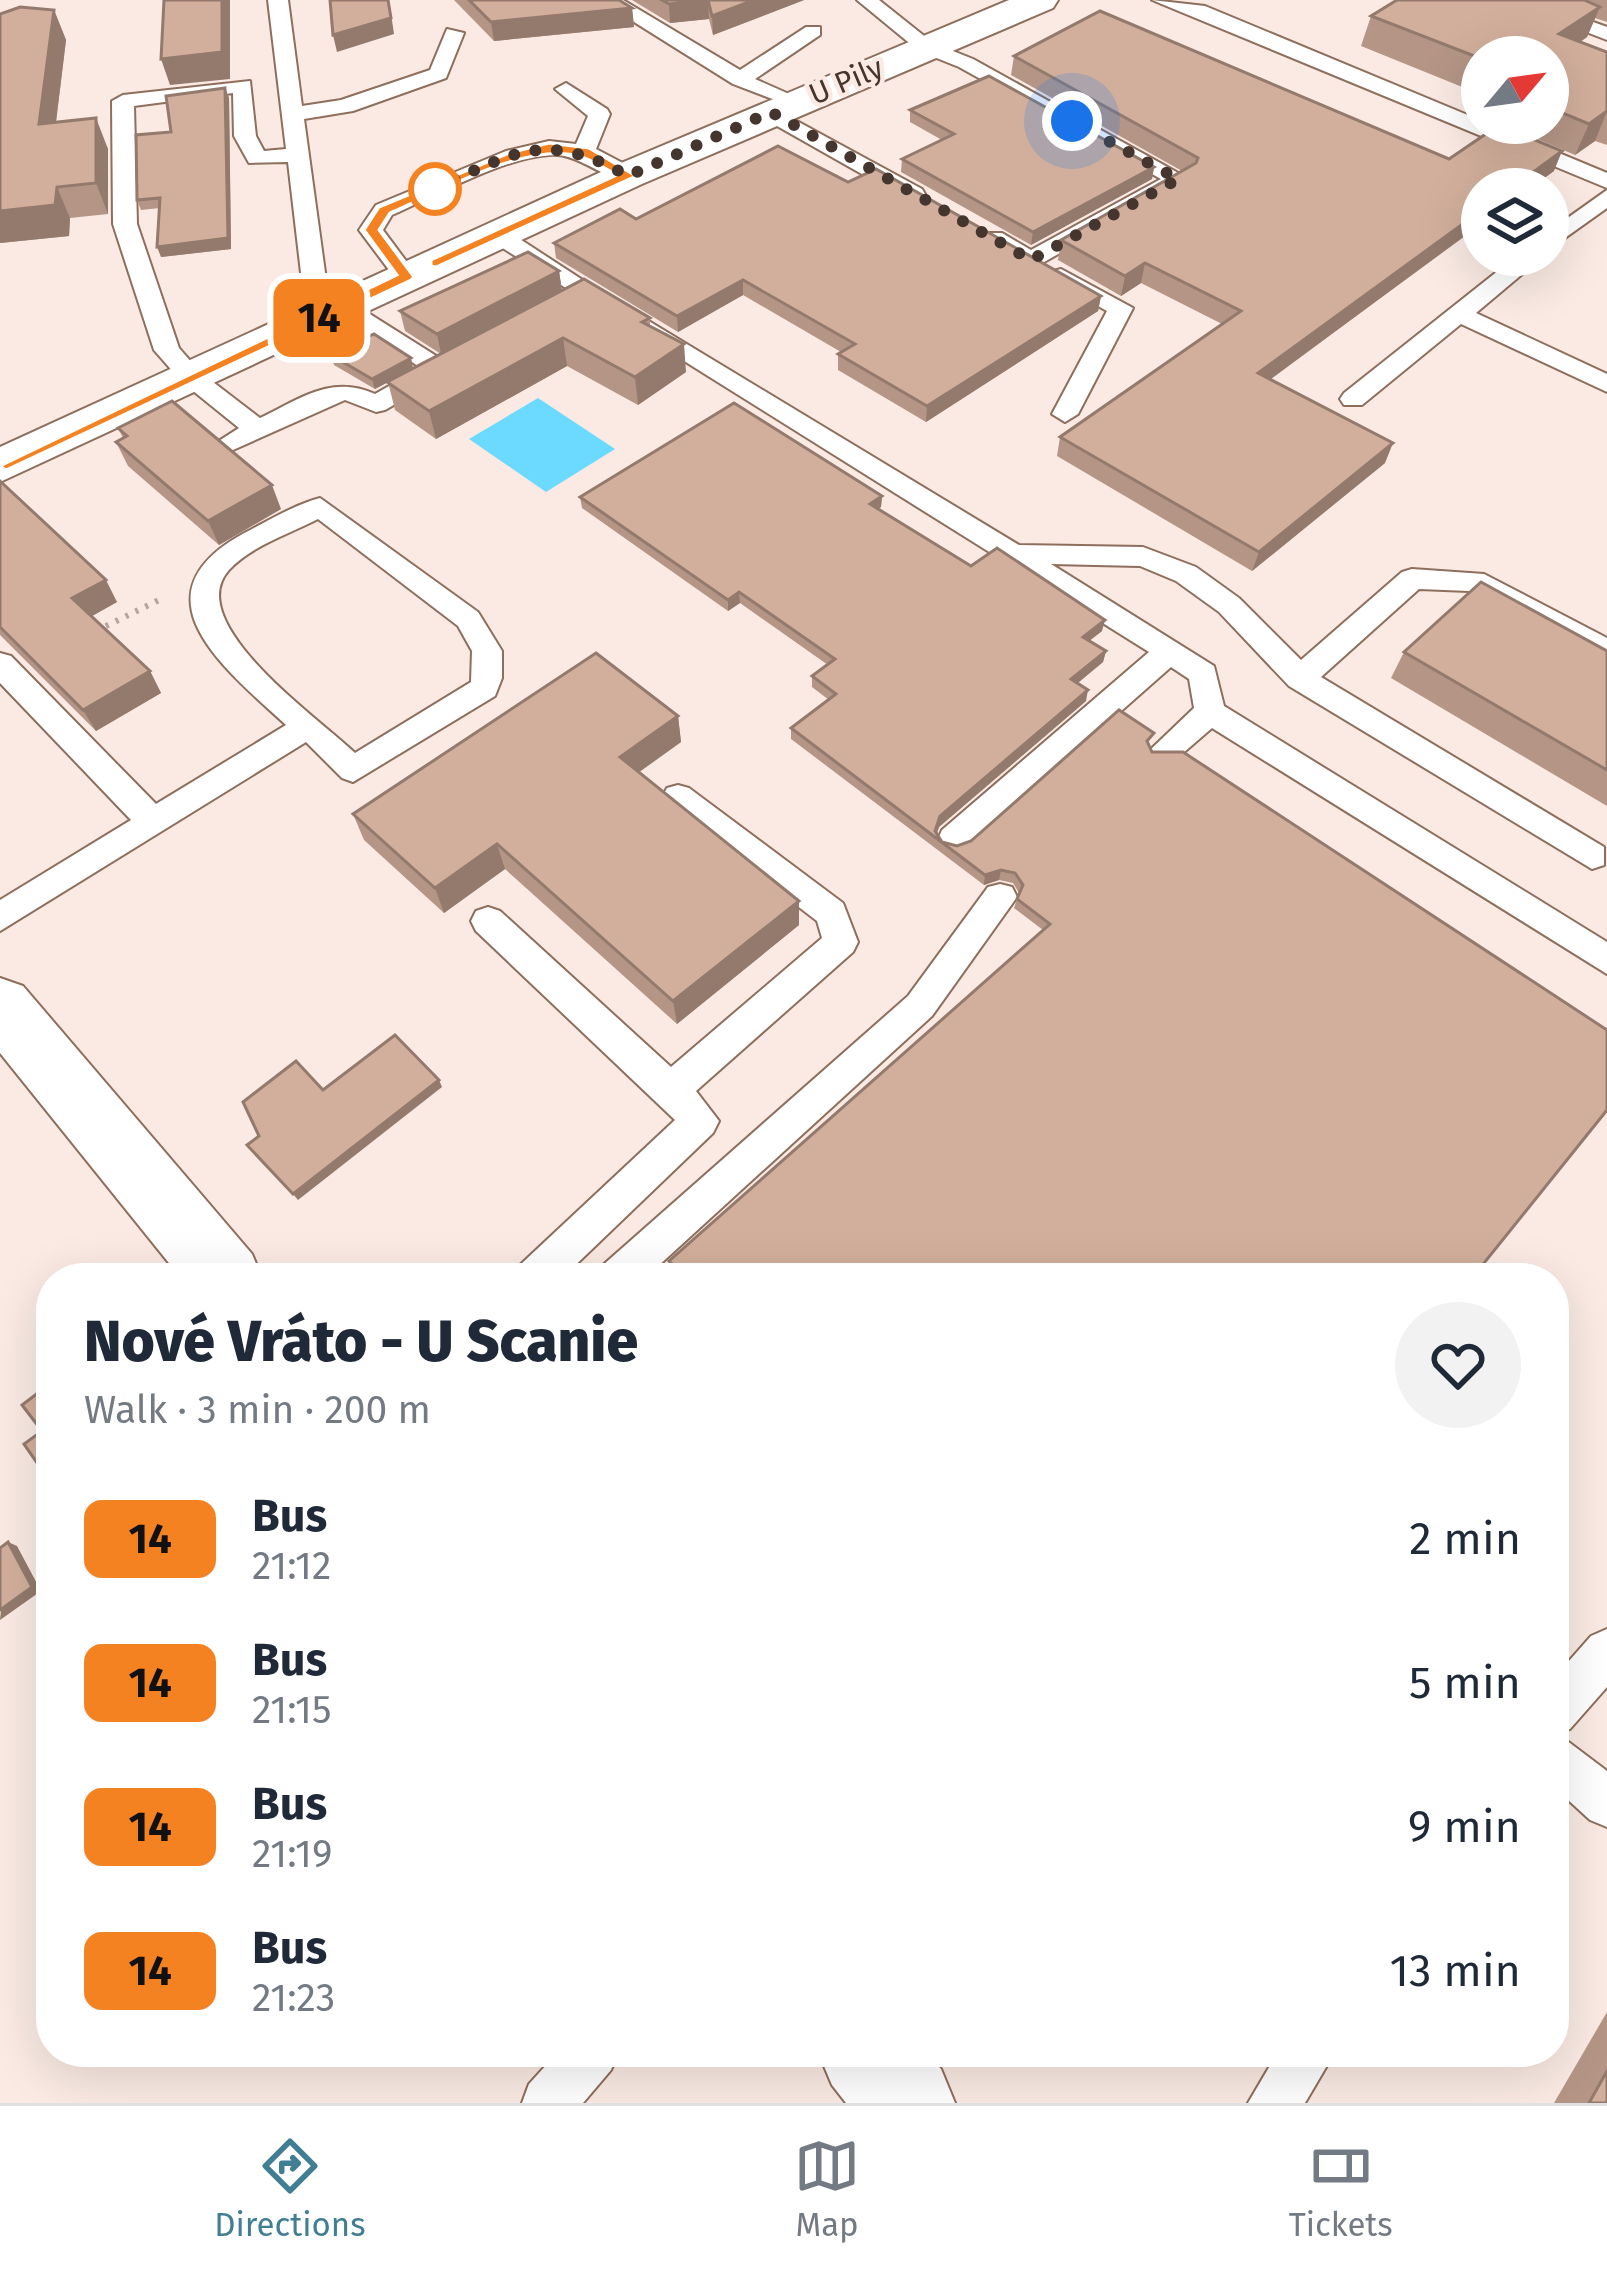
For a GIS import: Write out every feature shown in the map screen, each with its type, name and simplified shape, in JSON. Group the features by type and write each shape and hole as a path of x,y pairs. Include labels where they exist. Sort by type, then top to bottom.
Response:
{"street":[{"name":"U Pily","path":"0,466 628,176 1040,0"},
{"path":"0,1005 214,1263"},
{"path":"877,2067 907,2103"}],"lane":[{"path":"278,0 315,290 440,369"},
{"path":"609,0 928,201"},
{"path":"867,0 898,13 926,47 966,63 1178,179 1031,260"},
{"path":"1162,0 1198,10 1607,181"},
{"path":"1514,0 1607,34"},
{"path":"740,80 813,31"},
{"path":"295,114 345,106 440,74 454,33"},
{"path":"258,430 191,377 167,350 125,224 123,101 243,85 245,136 257,158 299,155"},
{"path":"566,89 599,114 584,151"},
{"path":"406,277 371,230 384,210 514,156 549,148 584,151 628,176"},
{"path":"1569,226 1607,196"},
{"path":"969,225 1121,308 1065,414"},
{"path":"498,235 578,298 1015,554 1170,652 1203,674 1210,712 1607,960"},
{"path":"1353,398 1507,276"},
{"path":"1459,314 1607,384"},
{"path":"224,446 322,398 347,391 376,404 503,336"},
{"path":"320,507 468,619 485,640 492,667 484,688 353,770 308,726 212,635 200,607 203,583 221,561 320,507"},
{"path":"1015,554 1143,557 1186,574 1228,605 1300,678 1592,856"},
{"path":"1300,678 1412,579 1474,581 1607,651"},
{"path":"954,839 1170,652"},
{"path":"0,664 153,822"},
{"path":"1164,752 1210,712"},
{"path":"0,917 308,726"},
{"path":"671,1090 841,942 831,913 678,797"},
{"path":"634,1263 920,1006 1000,897"},
{"path":"488,921 700,1121 550,1263"},
{"path":"1569,1696 1607,1652"},
{"path":"1569,1769 1607,1803"},
{"path":"548,2103 580,2067"},
{"path":"1274,2103 1299,2067"}],"path":[{"path":"97,631 140,606 203,583"}],"water":[{"path":"538,398 615,449 546,492 469,439"}],"building":[{"path":"164,0 222,0 222,52 161,59"},
{"path":"330,0 388,0 391,18 333,35"},
{"path":"469,0 619,0 632,8 491,22"},
{"path":"708,0 754,0 712,16"},
{"path":"1397,0 1584,0 1600,7 1559,34 1564,36 1461,36 1461,51 1371,16"},
{"path":"20,7 54,10 39,124 96,118 96,183 57,187 55,205 0,211 0,14"},
{"path":"1100,11 1449,159 1471,144 1545,144 1562,151 1539,168 1461,168 1461,225 1258,373 1393,443 1259,552 1060,437 1241,311 1145,263 1125,276 1061,240 1198,158 1014,56"},
{"path":"1569,38 1607,52 1607,111 1589,124 1569,116"},
{"path":"989,76 1154,167 1033,232 902,159 954,134 910,110"},
{"path":"225,88 228,238 157,247 160,198 137,200 136,135 171,132 166,96"},
{"path":"778,146 848,182 876,169 1101,296 927,406 838,354 855,344 743,280 677,316 554,243 620,209 636,219"},
{"path":"528,252 559,271 437,334 400,311"},
{"path":"584,279 650,318 642,322 684,344 635,377 563,338 429,411 387,382"},
{"path":"374,334 411,358 372,379 331,355"},
{"path":"172,401 272,485 208,521 116,442 127,436 118,428"},
{"path":"734,403 882,496 870,504 971,566 997,548 1105,620 1083,637 1106,651 1071,679 1088,690 940,816 935,831 942,842 957,846 971,841 1119,710 1154,733 1147,741 1152,752 1183,752 1607,1030 1607,1110 1484,1263 671,1263 1050,924 1017,899 1023,885 1015,873 1001,870 985,875 791,728 836,694 812,676 835,659 739,592 728,600 580,497"},
{"path":"0,481 106,580 72,598 150,671 83,710 0,627"},
{"path":"1481,582 1607,651 1607,770 1404,652"},
{"path":"596,653 678,716 620,757 799,901 673,1001 497,844 435,888 353,814"},
{"path":"395,1035 439,1080 293,1194 247,1145 259,1136 243,1102 296,1061 323,1090"},
{"path":"36,1394 36,1423 22,1405"},
{"path":"36,1435 36,1461 24,1444"},
{"path":"8,1542 32,1587 0,1610 0,1548"},
{"path":"1607,2071 1607,2103 1589,2103"}],"bus line":[{"name":"14","path":"0,466 406,277 371,230 384,210 514,156 549,148 584,151 628,176 436,263"}],"route":[{"path":"435,189 514,156 549,148 584,151 628,176 771,112 1031,260 1178,179 1072,121"}]}
